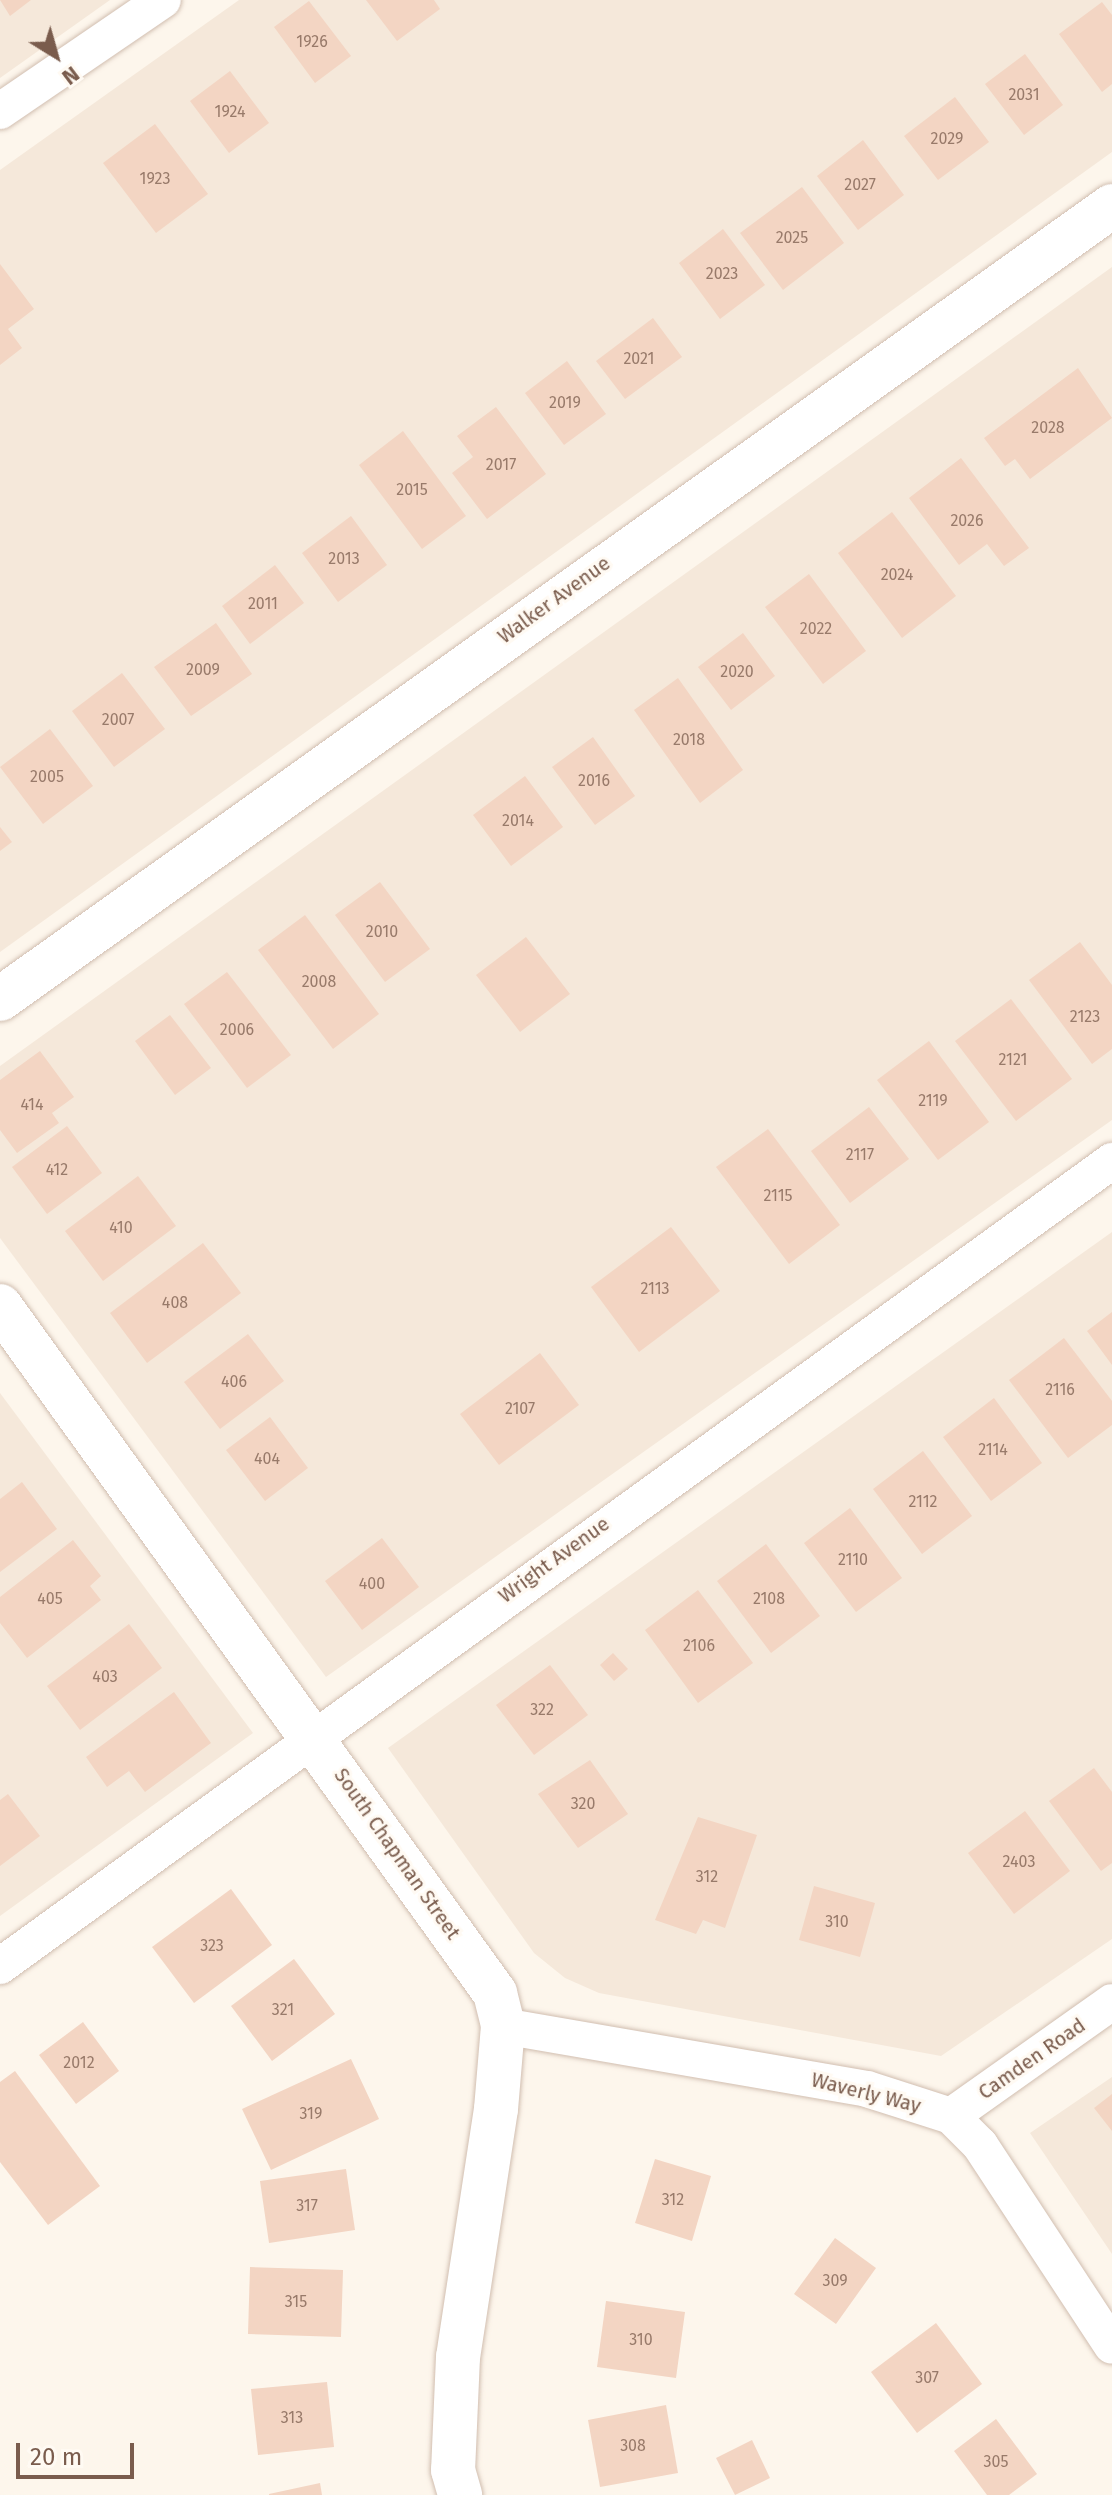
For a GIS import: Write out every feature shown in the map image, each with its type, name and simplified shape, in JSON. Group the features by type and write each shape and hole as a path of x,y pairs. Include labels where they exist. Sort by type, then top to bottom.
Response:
{"street":[{"path":"0,111 163,0"},
{"name":"Walker Avenue","path":"0,999 1112,206"},
{"name":"Wright Avenue","path":"0,1966 1112,1161"},
{"name":"South Chapman Street","path":"0,1306 315,1739 495,1993 503,2026 458,2357 453,2470 460,2495"},
{"name":"Camden Road","path":"951,2116 1112,2002"},
{"name":"Waverly Way","path":"503,2026 867,2089 951,2116 980,2145 1112,2346"}],"shaded area":[{"path":"0,0 110,0 0,78"},
{"path":"239,0 1112,0 1112,152 0,952 0,170"},
{"path":"1112,267 1112,1120 326,1677 0,1238 0,1066"},
{"path":"1112,1232 1112,1939 941,2056 599,1993 565,1978 534,1953 388,1748"},
{"path":"0,1393 253,1733 0,1916"},
{"path":"1112,2077 1112,2254 1030,2133"}],"building":[{"path":"0,0 31,0 10,16"},
{"path":"366,0 434,0 440,9 397,41"},
{"path":"309,1 351,56 315,83 274,27"},
{"path":"1102,2 1112,15 1112,84 1102,92 1059,34"},
{"path":"1025,54 1063,105 1024,135 985,84"},
{"path":"230,71 269,123 229,153 190,101"},
{"path":"955,97 989,142 938,180 904,136"},
{"path":"155,124 208,194 156,233 103,163"},
{"path":"863,140 904,195 858,230 817,176"},
{"path":"802,187 844,243 783,290 740,233"},
{"path":"723,229 765,285 720,319 679,263"},
{"path":"0,264 34,309 8,329 22,348 0,365"},
{"path":"653,318 682,357 625,399 596,361"},
{"path":"567,361 606,414 564,445 525,393"},
{"path":"1078,368 1112,418 1030,479 1015,459 1005,466 984,438"},
{"path":"496,407 546,474 487,519 452,473 473,457 457,436"},
{"path":"403,431 466,516 422,549 359,465"},
{"path":"961,458 1029,548 1004,566 987,544 959,565 909,498"},
{"path":"892,512 956,596 902,638 838,553"},
{"path":"351,516 387,565 338,602 302,553"},
{"path":"275,565 304,603 250,644 222,606"},
{"path":"809,574 866,651 823,684 765,607"},
{"path":"216,623 252,674 191,716 154,667"},
{"path":"743,633 775,676 731,710 698,667"},
{"path":"122,673 165,729 114,767 72,711"},
{"path":"678,678 743,770 700,803 634,710"},
{"path":"50,729 93,786 43,824 0,767"},
{"path":"593,737 635,796 595,825 552,767"},
{"path":"525,776 563,827 511,866 473,815"},
{"path":"0,827 12,842 0,851"},
{"path":"380,882 430,949 385,982 335,915"},
{"path":"305,915 379,1014 333,1049 258,950"},
{"path":"526,937 570,994 520,1032 476,975"},
{"path":"1080,942 1112,985 1112,1049 1092,1064 1029,980"},
{"path":"227,972 291,1055 247,1088 184,1004"},
{"path":"1011,999 1072,1079 1016,1121 955,1041"},
{"path":"170,1015 211,1068 175,1095 135,1041"},
{"path":"929,1041 989,1122 938,1160 877,1080"},
{"path":"40,1051 74,1097 52,1113 59,1123 17,1153 0,1130 0,1080"},
{"path":"869,1107 909,1159 850,1203 811,1151"},
{"path":"67,1126 102,1173 47,1214 12,1167"},
{"path":"768,1129 840,1225 789,1264 716,1167"},
{"path":"138,1176 176,1226 103,1281 65,1231"},
{"path":"671,1227 720,1291 639,1352 591,1287"},
{"path":"203,1243 241,1293 147,1363 110,1313"},
{"path":"1112,1312 1112,1365 1087,1331"},
{"path":"248,1334 284,1381 220,1429 184,1382"},
{"path":"1064,1338 1112,1401 1112,1425 1068,1458 1009,1380"},
{"path":"540,1353 579,1405 499,1465 460,1414"},
{"path":"994,1398 1042,1463 991,1501 943,1437"},
{"path":"270,1417 308,1468 265,1501 226,1450"},
{"path":"923,1451 972,1516 922,1554 873,1489"},
{"path":"22,1482 57,1529 0,1572 0,1499"},
{"path":"850,1508 902,1578 856,1612 804,1543"},
{"path":"382,1538 419,1587 362,1630 325,1581"},
{"path":"73,1540 101,1576 90,1586 101,1600 27,1658 0,1623 0,1597"},
{"path":"766,1544 820,1616 771,1653 717,1581"},
{"path":"698,1590 753,1663 698,1703 645,1630"},
{"path":"129,1624 162,1668 80,1730 47,1686"},
{"path":"613,1653 628,1669 614,1681 600,1665"},
{"path":"550,1665 588,1715 534,1755 496,1705"},
{"path":"174,1692 211,1743 145,1792 129,1771 107,1787 86,1757"},
{"path":"590,1760 628,1814 578,1848 538,1794"},
{"path":"1094,1768 1112,1792 1112,1863 1101,1871 1049,1801"},
{"path":"8,1794 40,1836 0,1866 0,1800"},
{"path":"1025,1811 1070,1871 1014,1914 968,1853"},
{"path":"698,1817 757,1835 725,1928 703,1920 696,1934 655,1920"},
{"path":"814,1886 875,1903 860,1957 799,1940"},
{"path":"231,1889 272,1945 194,2003 152,1947"},
{"path":"294,1959 335,2014 272,2061 231,2006"},
{"path":"83,2022 119,2071 76,2104 39,2055"},
{"path":"351,2059 379,2119 271,2170 242,2109"},
{"path":"15,2071 100,2186 48,2225 0,2162 0,2082"},
{"path":"1112,2094 1112,2131 1094,2108"},
{"path":"655,2159 711,2176 692,2241 635,2223"},
{"path":"346,2169 355,2230 269,2243 260,2181"},
{"path":"835,2238 876,2268 836,2324 794,2294"},
{"path":"250,2267 343,2270 341,2337 248,2334"},
{"path":"606,2301 685,2312 676,2378 597,2367"},
{"path":"936,2323 982,2384 917,2433 871,2372"},
{"path":"327,2382 334,2447 258,2455 251,2389"},
{"path":"666,2405 678,2473 600,2487 588,2420"},
{"path":"996,2419 1037,2474 1009,2495 987,2495 954,2451"},
{"path":"752,2440 770,2478 735,2495 716,2458"},
{"path":"320,2483 322,2495 269,2495 269,2494"}]}
